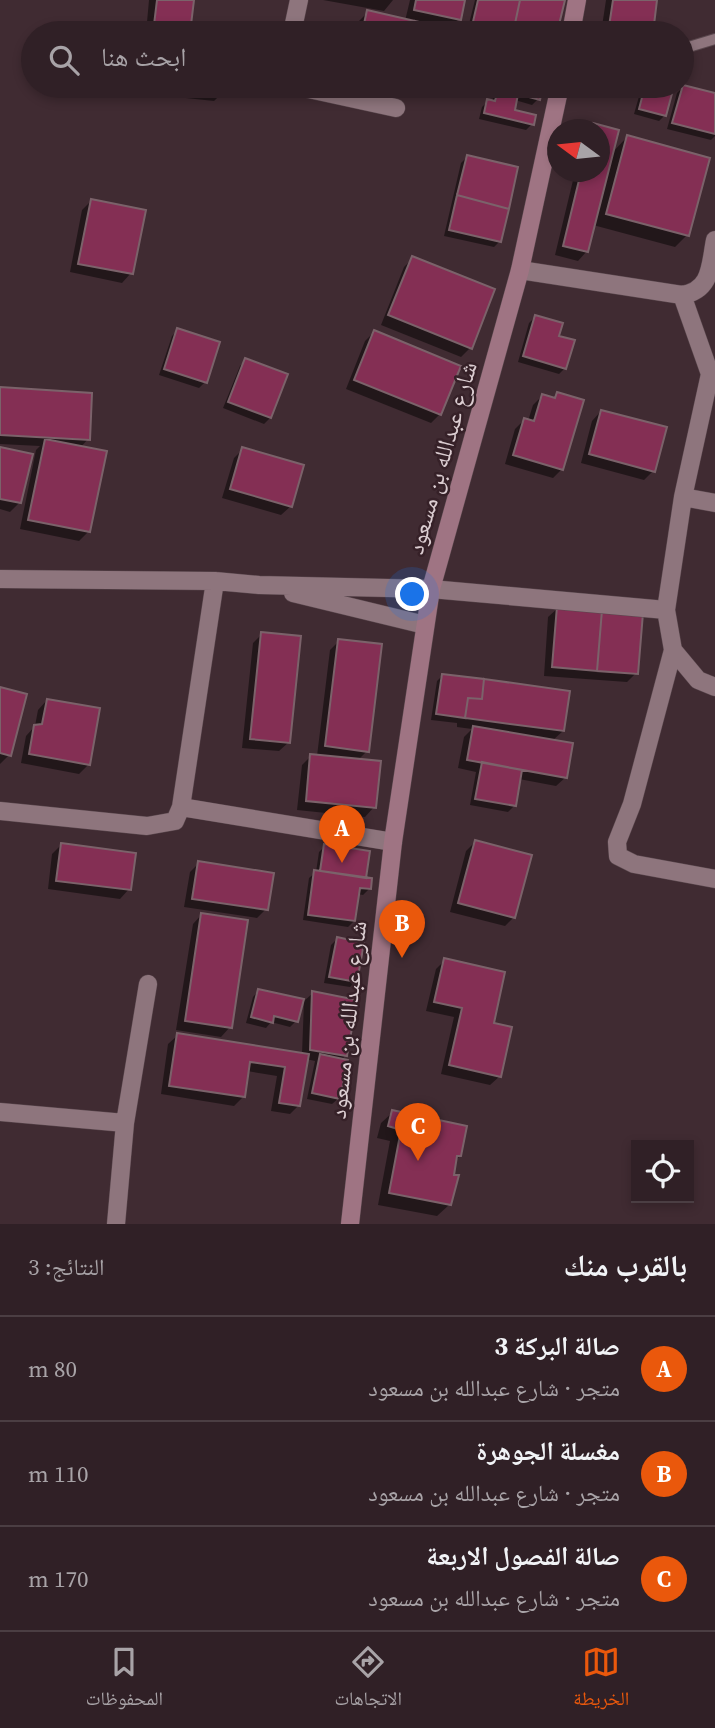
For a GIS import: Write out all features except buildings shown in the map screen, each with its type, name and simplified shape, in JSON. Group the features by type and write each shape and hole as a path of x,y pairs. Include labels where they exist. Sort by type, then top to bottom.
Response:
{"street":[{"path":"295,21 299,0"},
{"path":"573,21 577,0"},
{"path":"350,98 396,108"},
{"name":"شارع عبدالله بن مسعود","path":"350,1224 393,842 431,589 520,270 557,98"},
{"path":"520,270 682,295 694,293 706,284 715,240"},
{"path":"682,295 713,374 683,497 666,610 673,650 632,804 617,842 618,856 634,864 715,878"},
{"path":"683,497 715,503"},
{"path":"0,579 215,581 259,585 431,589 666,610"},
{"path":"0,811 148,826 175,821 181,807 215,581"},
{"path":"259,585 425,625"},
{"path":"673,650 698,680 715,687"},
{"path":"181,807 393,842"},
{"path":"117,1224 125,1123 148,984"},
{"path":"0,1112 125,1123"}],"lane":[{"path":"694,45 715,39"}],"place":[{"name":"صالة البركة 3","path":"342,863"},
{"name":"مغسلة الجوهرة","path":"402,958"},
{"name":"صالة الفصول الاربعة","path":"418,1161"}]}
